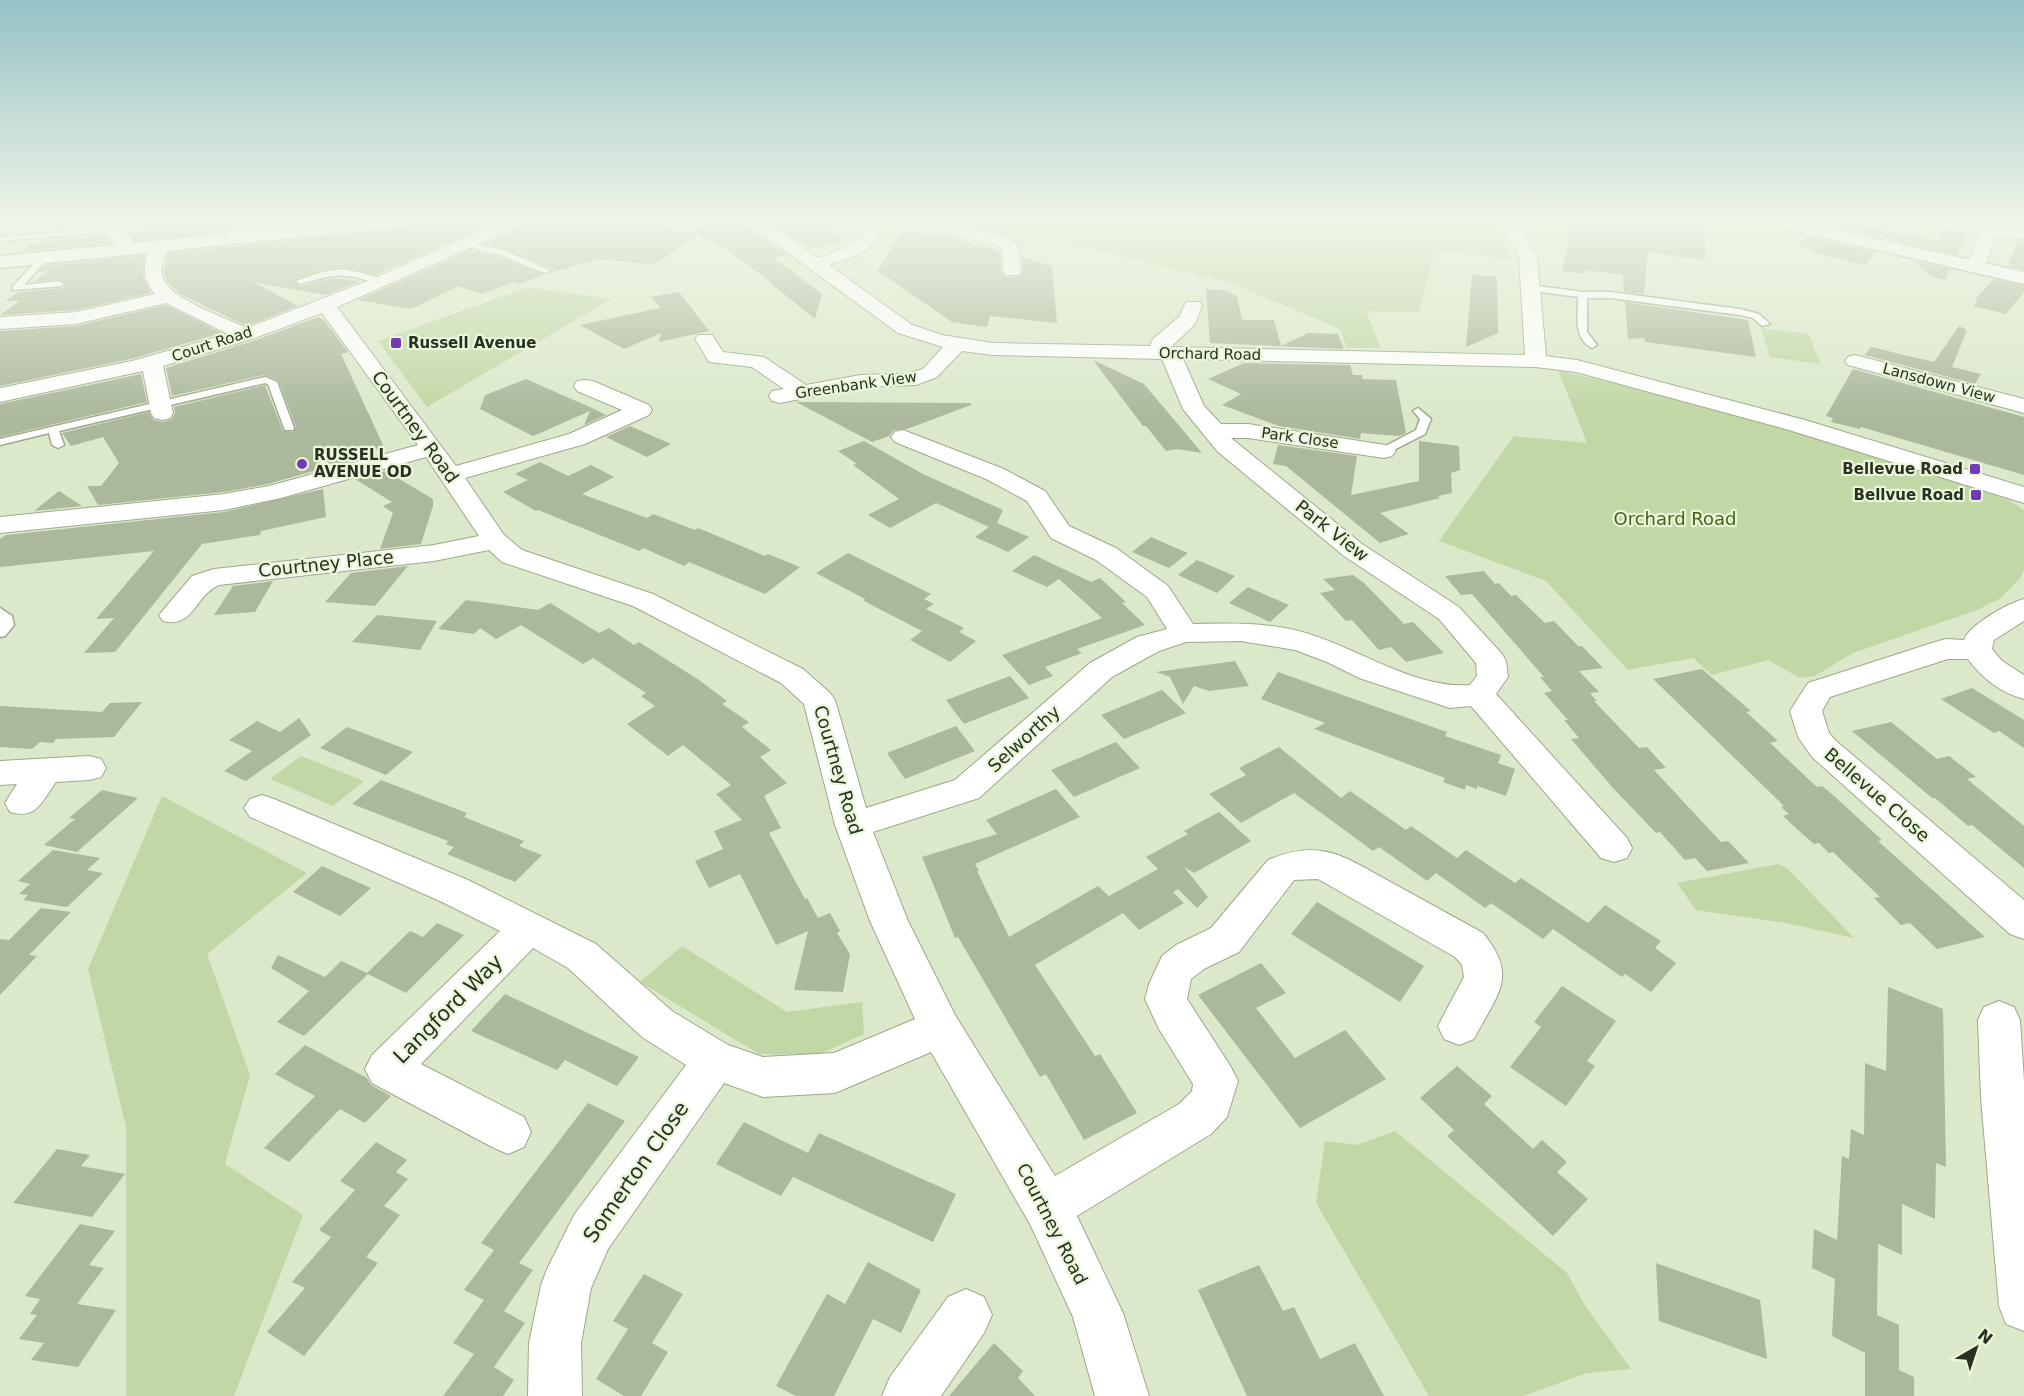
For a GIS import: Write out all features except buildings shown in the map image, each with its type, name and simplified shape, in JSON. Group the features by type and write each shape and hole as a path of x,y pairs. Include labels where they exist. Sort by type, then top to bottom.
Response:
{"street":[{"path":"159,287 166,297 245,334"},
{"name":"Court Road","path":"0,395 152,363 327,306 372,287"},
{"name":"Orchard Road","path":"846,287 905,329 927,338 956,345 993,349 1536,361 1577,366 1797,425 2024,495"},
{"path":"1530,288 1536,361"},
{"path":"0,322 76,318 166,297"},
{"name":"Courtney Road","path":"327,306 432,448 495,541 512,556 643,600 792,676 819,700 853,825 889,921 940,1028 1047,1207 1097,1312 1122,1396"},
{"path":"1165,353 1160,343 1188,320 1193,306"},
{"path":"705,339 716,358 757,362 803,392"},
{"name":"Greenbank View","path":"780,396 861,381 908,380 930,373 956,345"},
{"name":"Park View","path":"1165,353 1194,410 1215,431 1225,446 1353,550 1449,613 1491,661 1493,677 1479,695"},
{"name":"Lansdown View","path":"1855,361 2024,406"},
{"path":"152,363 161,406"},
{"path":"450,475 577,439 641,410 585,386"},
{"name":"Park Close","path":"1215,431 1248,431 1384,451"},
{"path":"903,437 995,474 1036,496 1060,532 1106,554 1158,592 1184,633"},
{"path":"0,525 224,502 272,493 432,448"},
{"name":"Courtney Place","path":"173,615 202,582 214,577 434,553 495,541"},
{"path":"2024,608 1980,636 1977,650 1991,668 2024,688"},
{"name":"Selworthy","path":"853,825 967,789 1101,670 1148,644 1184,633 1241,632 1300,641 1338,655 1370,671 1449,697 1479,695"},
{"name":"Bellevue Close","path":"1977,650 1946,649 1819,690 1806,711 1814,737 1824,749 2024,923"},
{"path":"1479,695 1614,848"},
{"path":"0,773 88,768"},
{"path":"22,803 46,771"},
{"path":"262,808 454,891 529,927 582,956 657,1024 715,1060 764,1077 835,1073 940,1028"},
{"path":"1047,1207 1196,1119 1211,1102 1216,1081 1174,1016 1166,999 1169,984 1176,968 1190,957 1225,940 1281,870 1293,865 1322,865 1347,876 1469,945 1481,960 1484,978 1459,1026"},
{"name":"Langford Way","path":"508,1132 387,1069 529,927"},
{"path":"1999,1020 2014,1102 2024,1306"},
{"name":"Somerton Close","path":"555,1396 555,1343 566,1284 591,1232 715,1060"},
{"path":"909,1396 966,1315"}],"lane":[{"path":"1530,288 1583,295 1610,295 1740,312 1756,316 1765,324"},
{"path":"1583,295 1582,332 1592,345"},
{"path":"0,442 266,380 272,382 290,428"},
{"path":"1384,451 1421,432 1426,420 1418,411"},
{"path":"52,429 58,445"},
{"path":"0,612 7,619 7,625 0,633"}],"green space":[{"path":"528,287 611,299 427,407 378,341"},
{"path":"1241,287 1426,287 1419,312 1366,311 1381,348 1347,348 1340,329"},
{"path":"1761,328 1809,334 1820,364 1770,357"},
{"name":"Orchard Road","path":"1558,370 1785,429 2009,500 2024,510 2024,569 2021,577 2001,598 1977,610 1853,653 1815,676 1800,678 1768,660 1712,675 1693,658 1628,670 1546,581 1439,541 1514,436 1587,443"},
{"path":"301,756 364,781 333,806 270,779"},
{"path":"162,796 307,873 207,954 250,1075 225,1164 303,1215 234,1396 126,1396 126,1127 88,969"},
{"path":"1778,864 1788,869 1854,938 1786,923 1696,910 1677,883"},
{"path":"682,946 787,1012 862,1002 864,1034 818,1055 759,1054 640,982"},
{"path":"1395,1131 1567,1273 1584,1304 1631,1369 1587,1373 1523,1396 1429,1396 1316,1203 1325,1141 1357,1145"}],"place":[{"name":"Russell Avenue","path":"396,343"},
{"name":"RUSSELL AVENUE OD","path":"302,464"},
{"name":"Bellevue Road","path":"1975,469"},
{"name":"Bellvue Road","path":"1976,495"}]}
